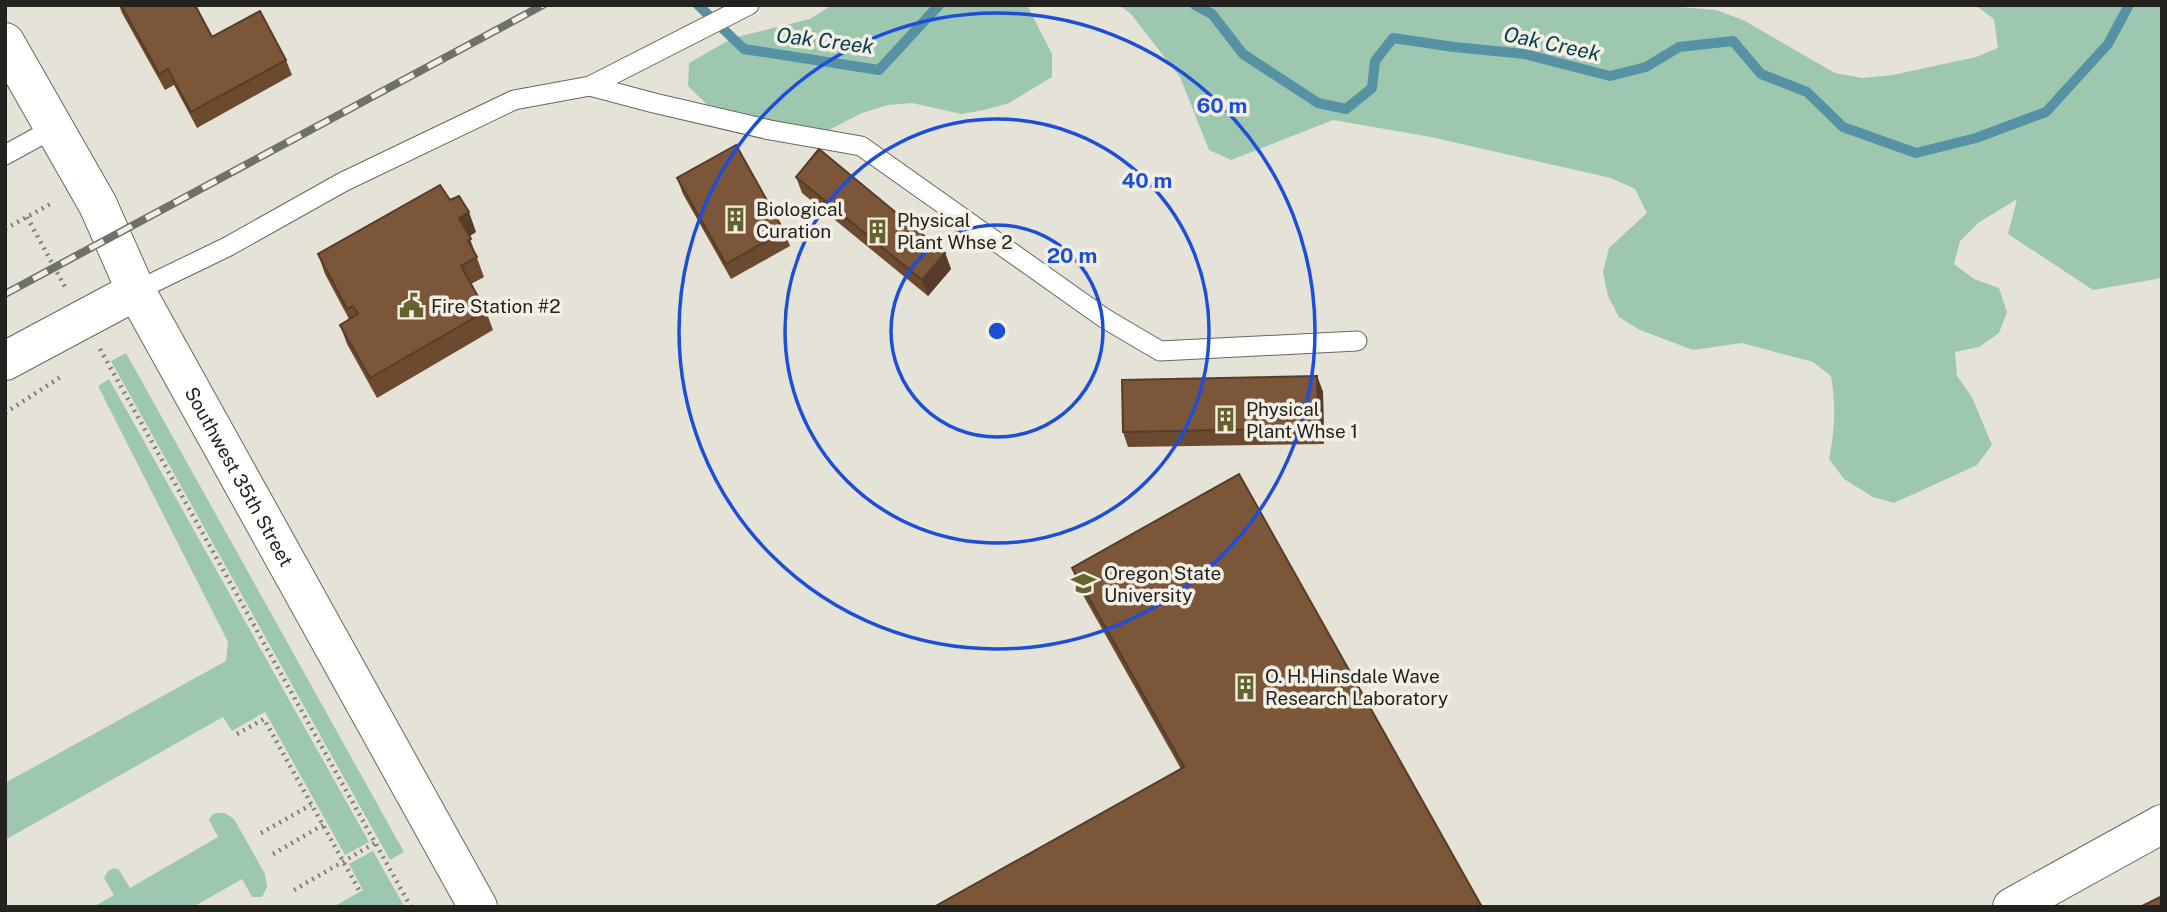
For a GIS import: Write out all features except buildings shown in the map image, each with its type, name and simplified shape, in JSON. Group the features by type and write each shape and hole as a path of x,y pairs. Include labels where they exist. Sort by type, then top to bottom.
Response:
{"main road":[{"name":"Southwest 35th Street","path":"5,42 98,205 145,307 478,907"},
{"path":"5,361 83,320 145,307"},
{"path":"2012,907 2162,824"}],"lane":[{"path":"145,307 228,247 342,182 514,100 590,86 749,5"},
{"path":"590,86 770,130 861,146 1104,318 1160,351 1357,341"},
{"path":"5,155 54,128"}],"path":[{"path":"5,229 86,184"},
{"path":"27,217 411,907"},
{"path":"93,359 103,354 145,307"},
{"path":"5,413 72,370"},
{"path":"237,734 264,719 359,890"},
{"path":"261,833 311,805"},
{"path":"273,853 323,825"},
{"path":"294,890 375,843"}],"green space":[{"path":"832,5 1027,5 1052,54 1052,77 1009,103 984,110 961,114 912,103 888,105 862,113 821,134 723,120 688,86 689,63 733,38 810,19"},
{"path":"1119,5 1655,5 1716,10 1743,20 1835,73 1862,78 1893,75 1976,57 1998,48 1994,19 1975,5 2162,5 2162,278 2093,290 2008,234 2017,199 1978,223 1960,241 1954,264 1974,279 1999,288 2007,312 1999,333 1979,347 1955,352 1957,376 1972,397 1992,445 1977,465 1894,503 1873,497 1844,479 1829,459 1834,418 1831,376 1813,362 1742,343 1693,350 1640,330 1619,317 1608,296 1603,272 1609,248 1647,213 1635,189 1611,178 1431,137 1333,120 1231,160 1209,150 1180,77 1131,14"},
{"path":"126,353 404,852 390,860 111,361"},
{"path":"109,379 369,842 345,855 265,712 232,731 223,717 5,840 5,783 226,661 228,642 98,386"},
{"path":"216,813 225,813 234,819 265,874 267,887 262,897 252,897 242,879 193,907 93,907 114,895 104,878 108,871 114,868 119,870 130,888 218,837 209,820"},
{"path":"373,851 404,906 333,907 363,890 349,864"}],"waterway":[{"name":"Oak Creek","path":"698,5 744,49 879,70 939,5"},
{"name":"Oak Creek","path":"1195,5 1212,14 1243,54 1318,103 1346,109 1372,88 1375,61 1393,38 1525,54 1610,76 1646,67 1679,47 1733,41 1761,74 1807,92 1843,127 1916,153 1976,138 2046,112 2108,44 2129,5"}],"railway":[{"path":"5,294 543,5"}],"place":[{"name":"Biological Curation","path":"736,220"},
{"name":"Physical Plant Whse 2","path":"877,231"},
{"name":"Fire Station #2","path":"411,306"},
{"name":"Physical Plant Whse 1","path":"1226,420"},
{"name":"Oregon State University","path":"1084,584"},
{"name":"O. H. Hinsdale Wave Research Laboratory","path":"1245,687"}]}
